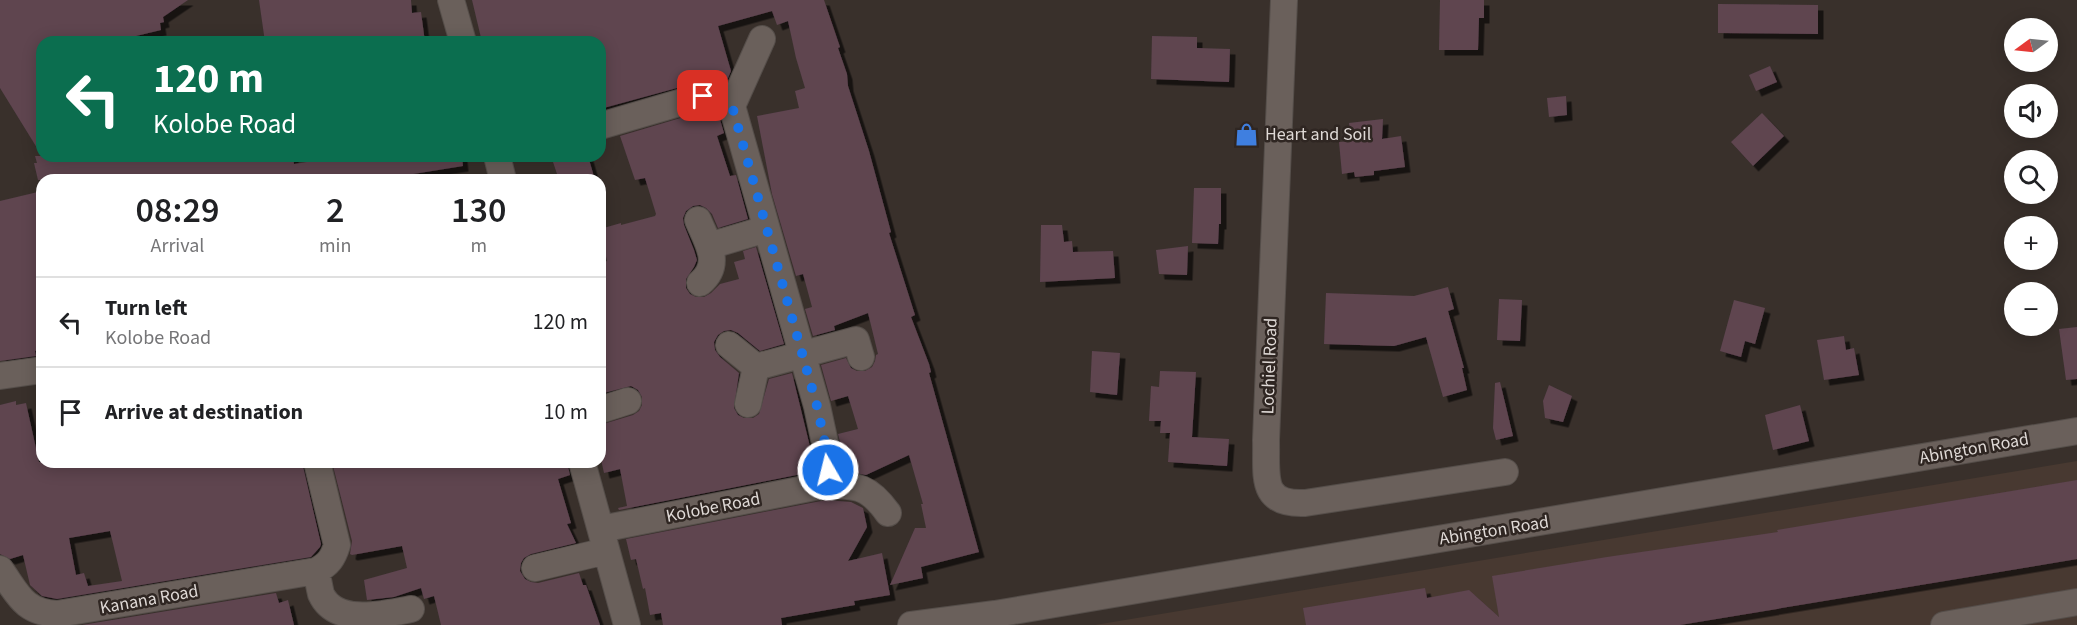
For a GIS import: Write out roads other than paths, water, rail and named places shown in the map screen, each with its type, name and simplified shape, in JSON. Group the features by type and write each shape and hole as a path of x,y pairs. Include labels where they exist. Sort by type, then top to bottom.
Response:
{"street":[{"path":"451,0 462,36"},
{"name":"Lochiel Road","path":"1284,0 1266,440 1267,480 1271,493 1278,500 1288,504 1305,503 1505,472"},
{"path":"762,39 732,106 817,406 828,457 825,485"},
{"path":"606,124 703,96 719,99 732,106"},
{"path":"698,220 709,246 713,263 711,271 700,283"},
{"path":"709,246 766,229"},
{"path":"756,368 857,341"},
{"path":"729,345 756,368"},
{"path":"748,404 756,368"},
{"path":"0,376 36,371"},
{"path":"606,408 628,401"},
{"name":"Abington Road","path":"911,625 1017,611 2077,431"},
{"path":"318,468 337,545 333,558 316,571 321,595 330,609 340,617 352,620 411,609"},
{"path":"584,468 627,625"},
{"name":"Kolobe Road","path":"534,568 604,540 825,485 857,486 867,490 878,499 888,513"},
{"name":"Kanana Road","path":"0,569 22,601 42,613 57,614 316,571"},
{"path":"1944,625 2077,602"}],"place":[{"name":"Heart and Soil","path":"1247,134"}]}
